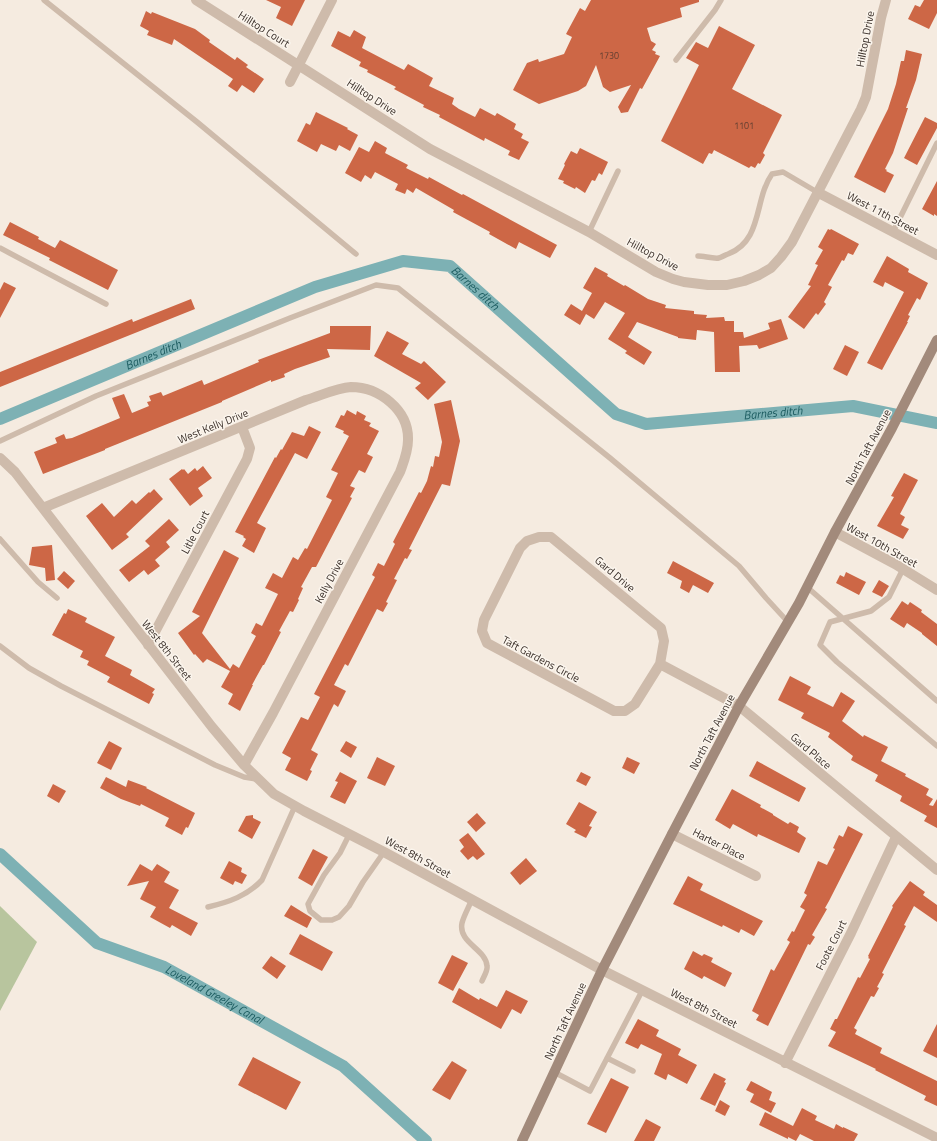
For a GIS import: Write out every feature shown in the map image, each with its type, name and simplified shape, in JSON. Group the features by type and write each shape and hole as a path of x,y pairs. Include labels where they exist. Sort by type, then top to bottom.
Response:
{"main road":[{"name":"North Taft Avenue","path":"522,1141 602,970 672,834 739,706 807,587 937,340"}],"street":[{"name":"Hilltop Court","path":"196,0 275,51 299,64"},
{"path":"290,82 332,0"},
{"name":"Hilltop Drive","path":"299,64 430,148 589,232 656,272 684,282 708,285 727,285 744,281 771,268 792,242 852,128 866,98 881,18 886,0"},
{"name":"West 11th Street","path":"817,192 937,255"},
{"name":"West Kelly Drive","path":"43,508 306,400 343,388 360,388 373,392 393,405"},
{"name":"Kelly Drive","path":"244,765 273,714 400,472 407,454 408,438 406,426 402,416 393,405"},
{"name":"Litle Court","path":"148,645 247,459 250,448 242,427"},
{"name":"West 8th Street","path":"0,458 15,472 212,727 244,765 274,794 350,833 642,991 937,1138"},
{"name":"West 10th Street","path":"835,532 903,569 937,590"},
{"name":"Gard Drive","path":"520,548 527,541 539,537 551,537 660,628 664,641 660,664"},
{"name":"Taft Gardens Circle","path":"520,548 484,620 482,631 487,643 614,711 625,711 635,704 660,664"},
{"name":"Gard Place","path":"660,664 739,706 937,870"},
{"name":"Harter Place","path":"672,834 756,876"},
{"name":"Foote Court","path":"784,1062 851,933 896,837"}],"lane":[{"path":"44,0 197,122 356,254"},
{"path":"676,60 721,0"},
{"path":"893,232 937,143"},
{"path":"589,232 618,170"},
{"path":"698,256 719,258 736,251 747,240 754,228 766,182 772,174 783,172 817,192"},
{"path":"0,248 106,304"},
{"path":"0,441 96,396 376,285 398,288 610,458 739,566 788,622"},
{"path":"0,539 38,582 57,598"},
{"path":"903,569 889,597 871,611 830,622 820,645 843,667 937,746"},
{"path":"807,587 937,701"},
{"path":"0,646 15,659 36,672 215,765 244,777 259,779"},
{"path":"208,907 225,903 242,896 255,888 262,880 295,806"},
{"path":"350,833 340,853 324,875 308,904 310,911 321,920 332,920 339,917 349,906 363,882 384,852"},
{"path":"472,900 462,924 464,935 471,945 486,960 488,967 482,981"},
{"path":"554,1072 590,1091 642,991"},
{"path":"607,1058 633,1071"}],"green space":[{"path":"0,906 37,942 0,1011"}],"building":[{"path":"266,0 305,0 292,26 276,18 281,7"},
{"path":"591,0 699,0 699,2 680,8 682,17 647,28 651,41 656,44 652,50 656,52 655,54 660,56 642,89 640,88 628,112 621,113 618,107 631,85 610,92 603,87 596,65 586,86 578,91 539,104 513,90 527,63 538,59 539,62 564,54 572,37 566,34 580,8 585,11"},
{"path":"924,0 937,0 937,13 929,29 908,19 915,5 920,7"},
{"path":"146,11 195,29 210,40 209,42 235,60 237,57 248,65 246,67 264,79 254,93 242,85 237,92 228,86 233,79 174,39 172,45 147,35 149,31 140,26"},
{"path":"719,26 755,45 732,89 782,115 763,153 765,155 760,164 758,163 755,168 751,166 749,168 714,150 712,154 709,153 703,164 661,141 699,65 686,58 696,42 708,48"},
{"path":"354,30 366,37 362,48 404,70 408,64 433,78 429,86 454,98 452,104 459,109 475,117 480,108 495,116 497,113 516,124 514,129 523,134 521,138 529,142 519,160 508,155 510,151 485,138 484,141 439,117 440,115 423,107 424,105 394,89 396,87 367,72 368,70 359,66 361,62 331,46 338,31 350,37"},
{"path":"906,50 922,54 916,80 906,108 908,108 893,153 885,169 894,175 885,193 854,177 888,109 901,61 904,61"},
{"path":"316,112 348,128 347,129 358,135 350,151 339,145 336,151 321,144 317,152 297,141 306,123 310,125"},
{"path":"925,117 937,123 937,128 917,165 904,158"},
{"path":"375,141 387,148 385,153 408,165 406,168 428,179 429,177 462,195 463,194 557,245 550,258 519,242 516,249 489,234 490,232 453,212 454,210 416,188 413,193 407,189 405,194 395,190 398,184 375,172 371,179 365,175 361,182 345,173 359,147 369,152"},
{"path":"580,148 608,162 602,175 599,173 595,181 592,180 585,193 576,187 575,189 563,183 564,181 558,179 571,151 577,154"},
{"path":"937,181 937,216 934,214 934,216 922,209"},
{"path":"10,222 39,237 38,239 55,248 60,240 118,270 108,290 49,260 50,258 3,235"},
{"path":"828,229 831,229 859,244 853,255 848,253 844,261 842,260 828,285 832,287 824,302 826,304 818,315 816,313 804,329 788,317 811,286 808,285 818,265 815,264 823,250 818,247"},
{"path":"887,256 909,269 908,272 928,283 920,300 917,298 908,315 910,316 908,322 882,370 867,363 904,292 885,282 883,287 873,282"},
{"path":"595,267 608,274 607,276 648,299 666,305 665,308 694,311 694,314 707,315 706,318 724,317 725,321 734,321 734,332 743,332 744,338 770,329 768,323 781,319 788,339 759,349 757,345 739,346 740,372 715,372 714,332 697,330 696,340 678,338 637,322 628,337 652,352 644,365 625,353 627,351 608,339 625,313 605,302 594,319 586,314 580,325 564,315 571,304 582,311 592,293 583,288"},
{"path":"4,282 16,288 0,318 0,290"},
{"path":"191,299 195,309 0,387 0,372 132,319 133,322"},
{"path":"330,326 371,326 370,350 327,349 330,357 295,369 284,374 285,377 271,382 271,380 222,402 43,474 34,452 57,443 55,438 64,434 66,439 72,438 120,418 112,398 124,394 132,413 149,406 147,402 151,401 149,396 161,392 163,396 202,380 204,385 259,362 258,360 330,333"},
{"path":"387,331 409,343 402,354 421,364 424,361 446,382 428,400 415,388 421,383 374,356"},
{"path":"845,345 859,352 847,376 833,369"},
{"path":"451,400 460,441 450,486 442,484 409,549 412,550 407,559 405,558 394,579 397,580 386,602 388,603 383,612 377,609 348,666 345,664 334,685 346,691 338,707 334,704 311,750 318,754 310,770 312,771 307,781 285,770 291,758 282,753 301,717 308,720 320,697 314,694 375,577 372,575 378,563 384,566 395,544 393,542 419,492 421,493 427,481 431,466 433,467 435,456 439,457 442,442 434,404"},
{"path":"347,410 356,415 357,411 366,416 364,420 371,423 369,426 379,431 367,454 373,457 365,473 359,470 350,486 355,488 350,497 352,498 316,567 312,567 301,587 303,588 298,599 299,600 293,612 290,611 279,631 281,632 252,685 240,711 228,704 233,694 221,687 230,671 207,659 203,663 195,654 194,655 178,633 200,616 192,612 224,550 239,558 202,633 230,669 233,664 239,668 256,636 251,633 256,623 262,626 278,594 265,588 273,573 282,578 293,557 298,560 305,548 307,549 332,500 326,497 338,473 331,470 349,436 343,433 344,431 335,427 341,415 344,416"},
{"path":"309,426 321,432 307,459 295,453 257,523 266,528 254,553 242,546 246,539 243,537 244,536 235,532 275,457 276,458 281,449 282,450 292,432 304,436"},
{"path":"203,466 212,478 198,488 203,496 190,506 169,479 182,469 184,469 188,474 195,468 197,471"},
{"path":"904,473 918,480 900,514 905,517 901,525 909,529 903,539 877,526 894,497 891,496"},
{"path":"154,489 163,499 126,534 129,537 112,550 86,516 102,503 114,517 132,500 136,504"},
{"path":"169,519 179,530 166,542 170,547 155,560 160,566 148,575 144,570 129,582 119,570 150,546 145,541"},
{"path":"52,545 55,580 46,581 45,568 29,565 32,547"},
{"path":"673,561 714,583 708,593 693,585 689,593 680,588 682,581 667,573"},
{"path":"64,571 75,581 68,589 57,579"},
{"path":"846,572 866,582 859,595 836,583 840,575 844,577"},
{"path":"879,580 889,586 882,597 872,592"},
{"path":"902,601 908,605 910,602 922,610 921,612 937,624 937,646 907,623 904,628 890,619"},
{"path":"68,609 87,618 85,622 115,637 105,656 132,670 130,675 155,689 152,693 154,694 149,704 107,682 110,677 87,665 89,661 80,657 83,651 52,635 64,613 66,614"},
{"path":"790,676 811,687 807,694 833,707 841,692 855,701 842,721 863,737 864,735 888,747 881,761 906,774 905,776 929,789 926,795 933,799 929,805 933,806 937,799 937,828 924,821 927,816 900,801 902,796 875,781 878,775 851,760 853,756 828,737 830,733 801,718 804,713 778,700"},
{"path":"109,741 122,748 111,770 97,763"},
{"path":"346,741 357,747 351,758 340,751"},
{"path":"377,757 395,766 385,786 367,778"},
{"path":"627,757 640,763 634,774 622,768"},
{"path":"757,761 806,788 799,802 749,776"},
{"path":"340,772 357,781 345,804 330,797 338,782 335,781"},
{"path":"581,772 591,777 586,786 576,781"},
{"path":"106,777 126,787 128,780 147,787 146,788 195,813 188,828 186,827 182,835 165,826 169,818 141,804 140,806 121,799 100,788"},
{"path":"53,784 66,791 59,803 47,796"},
{"path":"732,789 761,805 760,807 788,824 790,822 799,827 797,832 806,838 799,853 758,834 757,837 733,824 730,829 715,820"},
{"path":"579,802 597,812 589,826 592,827 586,838 574,832 576,830 566,824"},
{"path":"477,813 486,823 476,832 467,822"},
{"path":"253,815 253,818 261,822 252,839 238,831 246,816"},
{"path":"848,826 863,834 825,908 827,909 812,935 815,937 810,945 808,944 768,1026 756,1020 759,1015 752,1011 771,969 774,971 790,942 787,940 792,931 794,932 805,910 800,907 807,895 804,893 818,861 827,865 835,849 833,848 839,835 843,837"},
{"path":"468,833 485,854 477,860 473,856 468,860 460,851 464,847 459,840"},
{"path":"313,849 328,857 312,886 298,878"},
{"path":"526,858 537,871 520,885 510,873"},
{"path":"229,861 242,868 241,872 247,875 242,884 235,881 233,885 220,878"},
{"path":"140,864 152,871 157,864 170,872 164,882 179,890 169,908 198,923 191,936 172,925 170,928 150,917 156,907 140,899 149,881 127,886"},
{"path":"688,876 703,884 700,890 763,921 754,936 741,929 739,933 723,925 722,927 673,904"},
{"path":"910,881 925,892 923,895 937,905 937,922 914,906 904,925 906,926 882,973 884,974 877,987 879,988 874,997 871,996 854,1028 857,1030 855,1034 882,1048 880,1053 937,1081 937,1106 924,1100 926,1096 875,1070 876,1069 828,1046 836,1032 830,1029 835,1019 837,1019 858,977 860,978 870,959 868,956 893,907 892,906"},
{"path":"291,905 312,918 307,928 284,916"},
{"path":"300,934 333,952 322,971 289,954"},
{"path":"693,951 702,956 704,954 713,958 711,962 732,973 725,987 704,976 702,979 684,969"},
{"path":"452,955 468,963 453,991 438,983"},
{"path":"271,956 286,966 277,979 262,968"},
{"path":"459,988 479,1000 480,998 497,1007 506,990 528,1001 521,1014 512,1009 501,1029 452,1002"},
{"path":"638,1019 659,1030 656,1036 681,1049 678,1055 697,1065 687,1084 668,1074 666,1080 654,1074 662,1054 641,1044 638,1049 625,1043"},
{"path":"937,1024 937,1058 923,1051"},
{"path":"253,1057 301,1082 286,1110 238,1085"},
{"path":"452,1061 467,1070 450,1100 432,1090"},
{"path":"714,1073 726,1079 724,1082 726,1083 715,1106 700,1099"},
{"path":"611,1078 629,1087 606,1133 587,1124"},
{"path":"751,1081 772,1092 769,1100 776,1103 771,1113 750,1102 754,1094 746,1090"},
{"path":"720,1100 730,1106 725,1116 715,1111"},
{"path":"802,1108 817,1116 815,1120 834,1129 836,1124 858,1134 854,1141 814,1141 800,1134 796,1141 788,1137 788,1139 759,1125 765,1112 793,1126"},
{"path":"646,1119 661,1127 654,1141 634,1141"}],"waterway":[{"name":"Barnes ditch","path":"0,419 315,287 403,261 450,266 616,414 646,424 853,406 937,423"},
{"name":"Loveland Greeley Canal","path":"0,854 97,943 164,967 343,1066 426,1141"}]}
